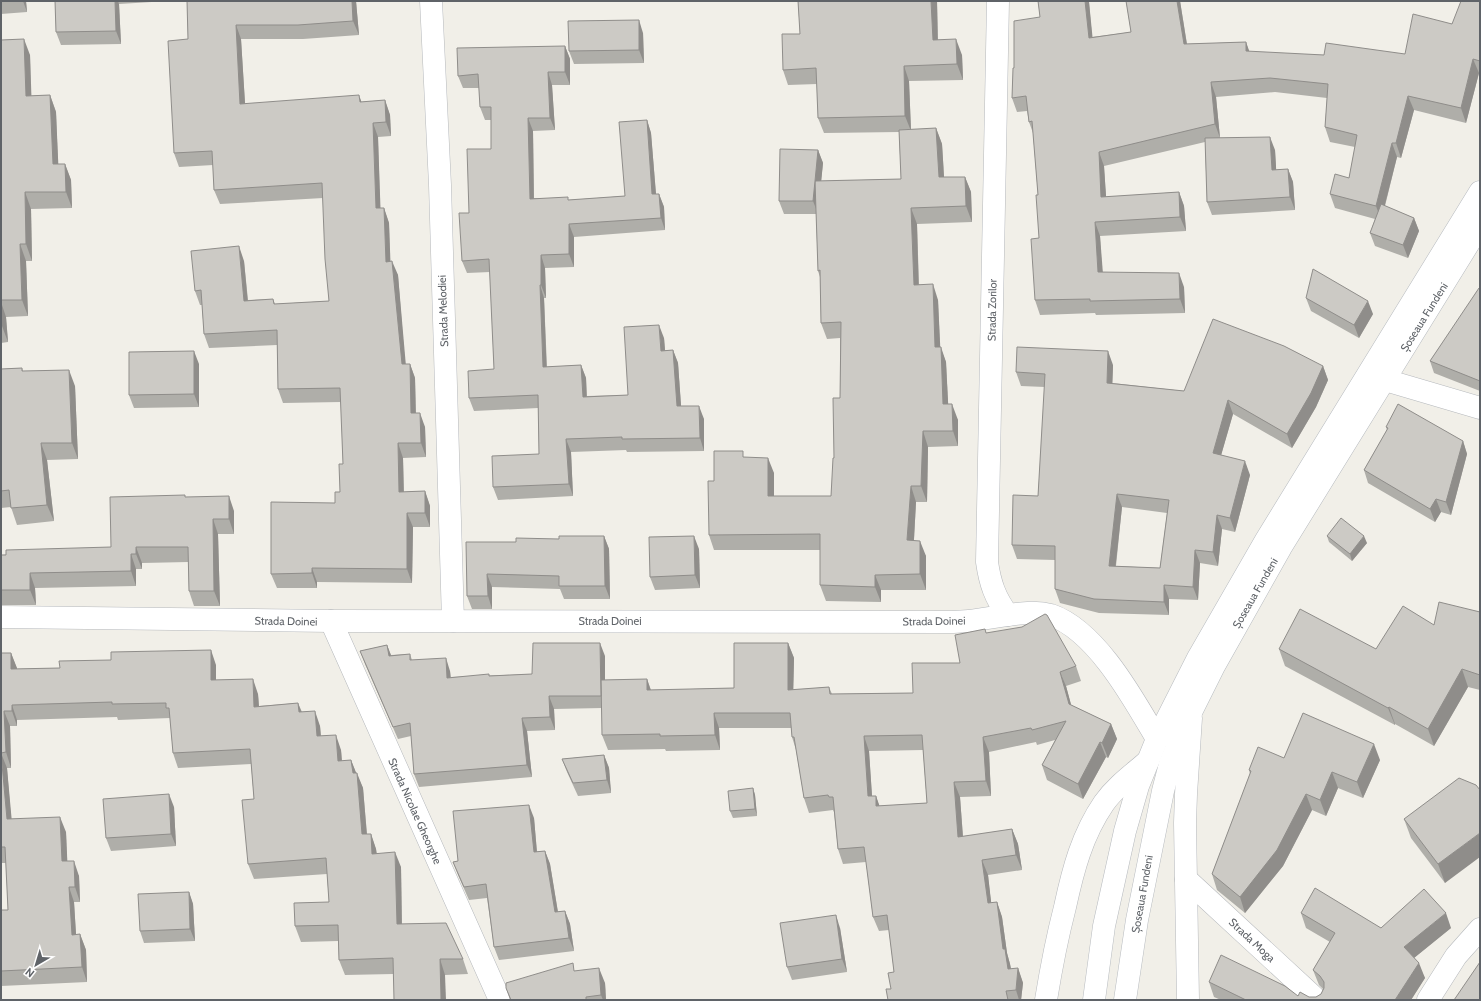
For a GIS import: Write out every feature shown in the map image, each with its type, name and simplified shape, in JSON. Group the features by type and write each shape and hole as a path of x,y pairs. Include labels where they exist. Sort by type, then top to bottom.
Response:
{"street":[{"name":"Strada Melodiei","path":"431,1 440,185 453,621"},
{"name":"Strada Zorilor","path":"998,1 987,562 991,586 996,598 1008,615"},
{"name":"Șoseaua Fundeni","path":"1094,1000 1104,926 1118,856 1130,810 1157,740 1198,658 1266,540 1480,192"},
{"name":"Șoseaua Fundeni","path":"1125,1000 1137,920 1163,791 1170,764 1192,710 1214,666 1281,547 1480,225"},
{"path":"1385,380 1480,408"},
{"name":"Strada Doinei","path":"1,617 331,621 953,622 1030,612 1052,616 1066,623 1081,634 1105,658 1157,740"},
{"name":"Strada Nicolae Gheorghe","path":"331,621 500,1000"},
{"path":"1188,1000 1186,794 1192,710"},
{"name":"Șoseaua Fundeni","path":"1046,1000 1073,870 1089,828 1105,802 1124,782 1148,761"},
{"name":"Strada Moga","path":"1186,879 1317,1000"},
{"path":"1428,1000 1456,956 1480,929"}],"building":[{"path":"55,1 115,1 116,31 56,32"},
{"path":"187,1 352,1 353,21 298,25 236,25 240,104 359,95 360,102 385,100 386,122 373,123 376,208 384,208 386,262 392,261 402,364 410,364 411,413 420,413 421,443 398,443 399,492 425,491 425,513 407,513 407,569 312,568 312,573 271,574 271,502 335,503 335,492 340,492 339,464 343,464 340,388 278,389 277,330 204,334 201,290 195,291 191,251 239,246 244,301 273,299 274,304 329,301 325,259 322,183 214,190 212,151 174,153 168,41 188,39"},
{"path":"798,1 931,1 933,40 956,39 957,64 904,66 905,116 818,118 816,68 783,70 782,34 800,34"},
{"path":"1038,1 1085,1 1089,38 1131,32 1126,1 1177,1 1184,44 1246,42 1246,51 1324,55 1326,43 1405,54 1413,14 1452,24 1461,1 1480,1 1480,61 1473,59 1461,108 1408,96 1396,143 1392,143 1376,206 1330,194 1335,174 1349,178 1357,135 1325,127 1328,84 1270,78 1211,82 1215,124 1099,152 1101,197 1179,192 1180,217 1095,222 1098,272 1179,273 1180,299 1090,301 1090,299 1035,300 1031,239 1039,238 1036,195 1038,195 1032,121 1029,122 1026,96 1012,98 1014,68 1014,21 1040,17"},
{"path":"639,20 639,50 569,51 568,21"},
{"path":"24,39 26,96 50,95 53,164 65,164 66,192 25,192 26,244 20,244 22,300 1,300 1,40"},
{"path":"565,46 565,72 548,72 550,118 528,118 530,199 568,197 568,200 625,196 619,122 647,120 652,194 659,194 661,218 569,224 569,254 541,255 540,285 543,367 581,365 583,397 628,395 624,327 659,325 661,351 673,350 677,406 699,406 700,438 622,439 622,437 566,439 569,484 493,487 492,456 539,454 538,395 469,398 468,371 494,369 489,259 462,261 459,213 469,213 467,149 491,149 491,107 480,107 478,74 458,76 457,48"},
{"path":"936,128 939,177 965,177 966,206 911,208 914,285 933,284 935,347 941,347 943,404 952,404 953,431 923,431 921,486 911,486 907,540 920,541 920,574 875,575 875,587 820,585 820,534 709,535 708,481 714,481 714,451 743,451 743,457 768,458 768,496 831,496 834,458 833,398 840,398 841,322 821,323 820,270 818,271 815,181 901,179 899,130"},
{"path":"1270,137 1272,170 1288,169 1290,197 1207,202 1205,138"},
{"path":"780,149 818,150 813,201 779,201"},
{"path":"1381,204 1414,218 1403,245 1370,233"},
{"path":"1313,269 1368,301 1354,325 1306,298"},
{"path":"1479,288 1480,289 1480,381 1430,361"},
{"path":"1213,319 1284,346 1323,366 1311,393 1287,434 1228,400 1213,453 1245,461 1230,518 1217,515 1213,552 1195,550 1193,587 1164,585 1164,602 1094,599 1055,589 1055,546 1012,545 1013,495 1038,496 1045,374 1016,372 1017,347 1108,351 1107,383 1184,391","holes":["1117,494 1169,500 1160,568 1109,566"]},
{"path":"194,351 194,394 129,395 129,352"},
{"path":"22,368 22,371 69,370 72,443 41,443 47,505 11,508 9,490 1,491 1,369"},
{"path":"1398,404 1463,441 1446,502 1436,499 1430,509 1364,470 1388,428 1386,427"},
{"path":"185,495 185,497 229,496 229,519 213,519 214,591 189,591 188,547 136,547 136,554 131,554 131,571 30,573 30,590 1,590 1,555 6,555 6,550 111,547 110,497"},
{"path":"1341,518 1364,536 1350,554 1327,536"},
{"path":"559,536 604,536 605,586 559,586 559,576 487,574 488,596 467,596 466,542 516,542 516,538 559,539"},
{"path":"694,536 695,575 650,577 649,537"},
{"path":"1439,602 1480,612 1480,675 1462,669 1428,729 1279,649 1300,609 1376,649 1403,606 1434,625"},
{"path":"1045,614 1047,615 1076,666 1060,672 1069,704 1111,724 1102,743 1100,742 1078,784 1042,765 1066,721 1032,730 1031,728 983,737 986,781 954,782 958,837 1012,829 1016,855 982,860 988,903 997,902 1003,949 1005,949 1008,969 1018,968 1016,990 1006,991 1008,1000 888,1000 886,989 891,989 888,973 894,972 887,915 873,917 864,847 838,849 833,797 829,797 828,795 804,798 794,737 792,737 790,713 714,713 715,735 602,735 601,680 647,679 647,690 734,688 734,643 788,643 788,690 829,687 830,694 913,693 912,663 960,663 955,635 985,629 986,633 1022,627","holes":["922,735 927,803 876,806 876,796 868,796 864,736"]},
{"path":"533,643 600,643 601,696 549,696 550,717 522,718 527,765 414,774 410,723 393,727 360,651 387,645 389,656 410,654 410,660 446,658 447,678 489,674 489,676 532,674"},
{"path":"211,650 211,680 253,679 254,707 298,703 299,712 315,711 317,736 336,735 338,761 351,760 353,773 357,773 362,834 371,834 372,854 395,852 397,924 446,923 463,959 440,959 441,1000 394,1000 393,958 339,960 338,925 295,926 294,903 329,902 326,858 248,864 242,800 254,799 250,749 173,753 169,708 166,708 166,703 112,704 112,702 12,705 12,711 4,711 6,752 1,753 1,653 11,653 11,669 60,668 59,661 111,660 111,652"},
{"path":"1303,713 1374,744 1357,782 1332,772 1320,800 1306,794 1277,850 1240,897 1212,874 1251,771 1249,770 1258,747 1284,758"},
{"path":"1,753 7,819 60,817 62,861 74,861 75,887 69,887 72,935 80,934 82,967 1,971 1,910 8,910 5,847 1,847"},
{"path":"604,755 607,780 573,783 562,759"},
{"path":"1459,778 1476,785 1480,790 1480,833 1438,864 1404,819"},
{"path":"753,788 755,809 730,811 728,791"},
{"path":"169,794 171,834 106,838 103,799"},
{"path":"529,805 534,852 545,851 555,912 565,911 569,938 494,947 486,884 464,887 453,862 458,861 453,811"},
{"path":"1315,888 1381,928 1424,889 1446,913 1404,947 1419,963 1395,1000 1246,1000 1209,982 1221,955 1285,986 1298,996 1300,992 1309,997 1316,997 1321,994 1324,988 1324,982 1313,970 1335,933 1301,913"},
{"path":"189,892 190,929 140,931 138,894"},
{"path":"836,915 842,959 787,967 780,923"},
{"path":"1480,962 1480,1000 1454,1000"},
{"path":"573,963 574,971 599,968 601,995 586,997 586,1000 511,1000 506,988 506,983"}]}
